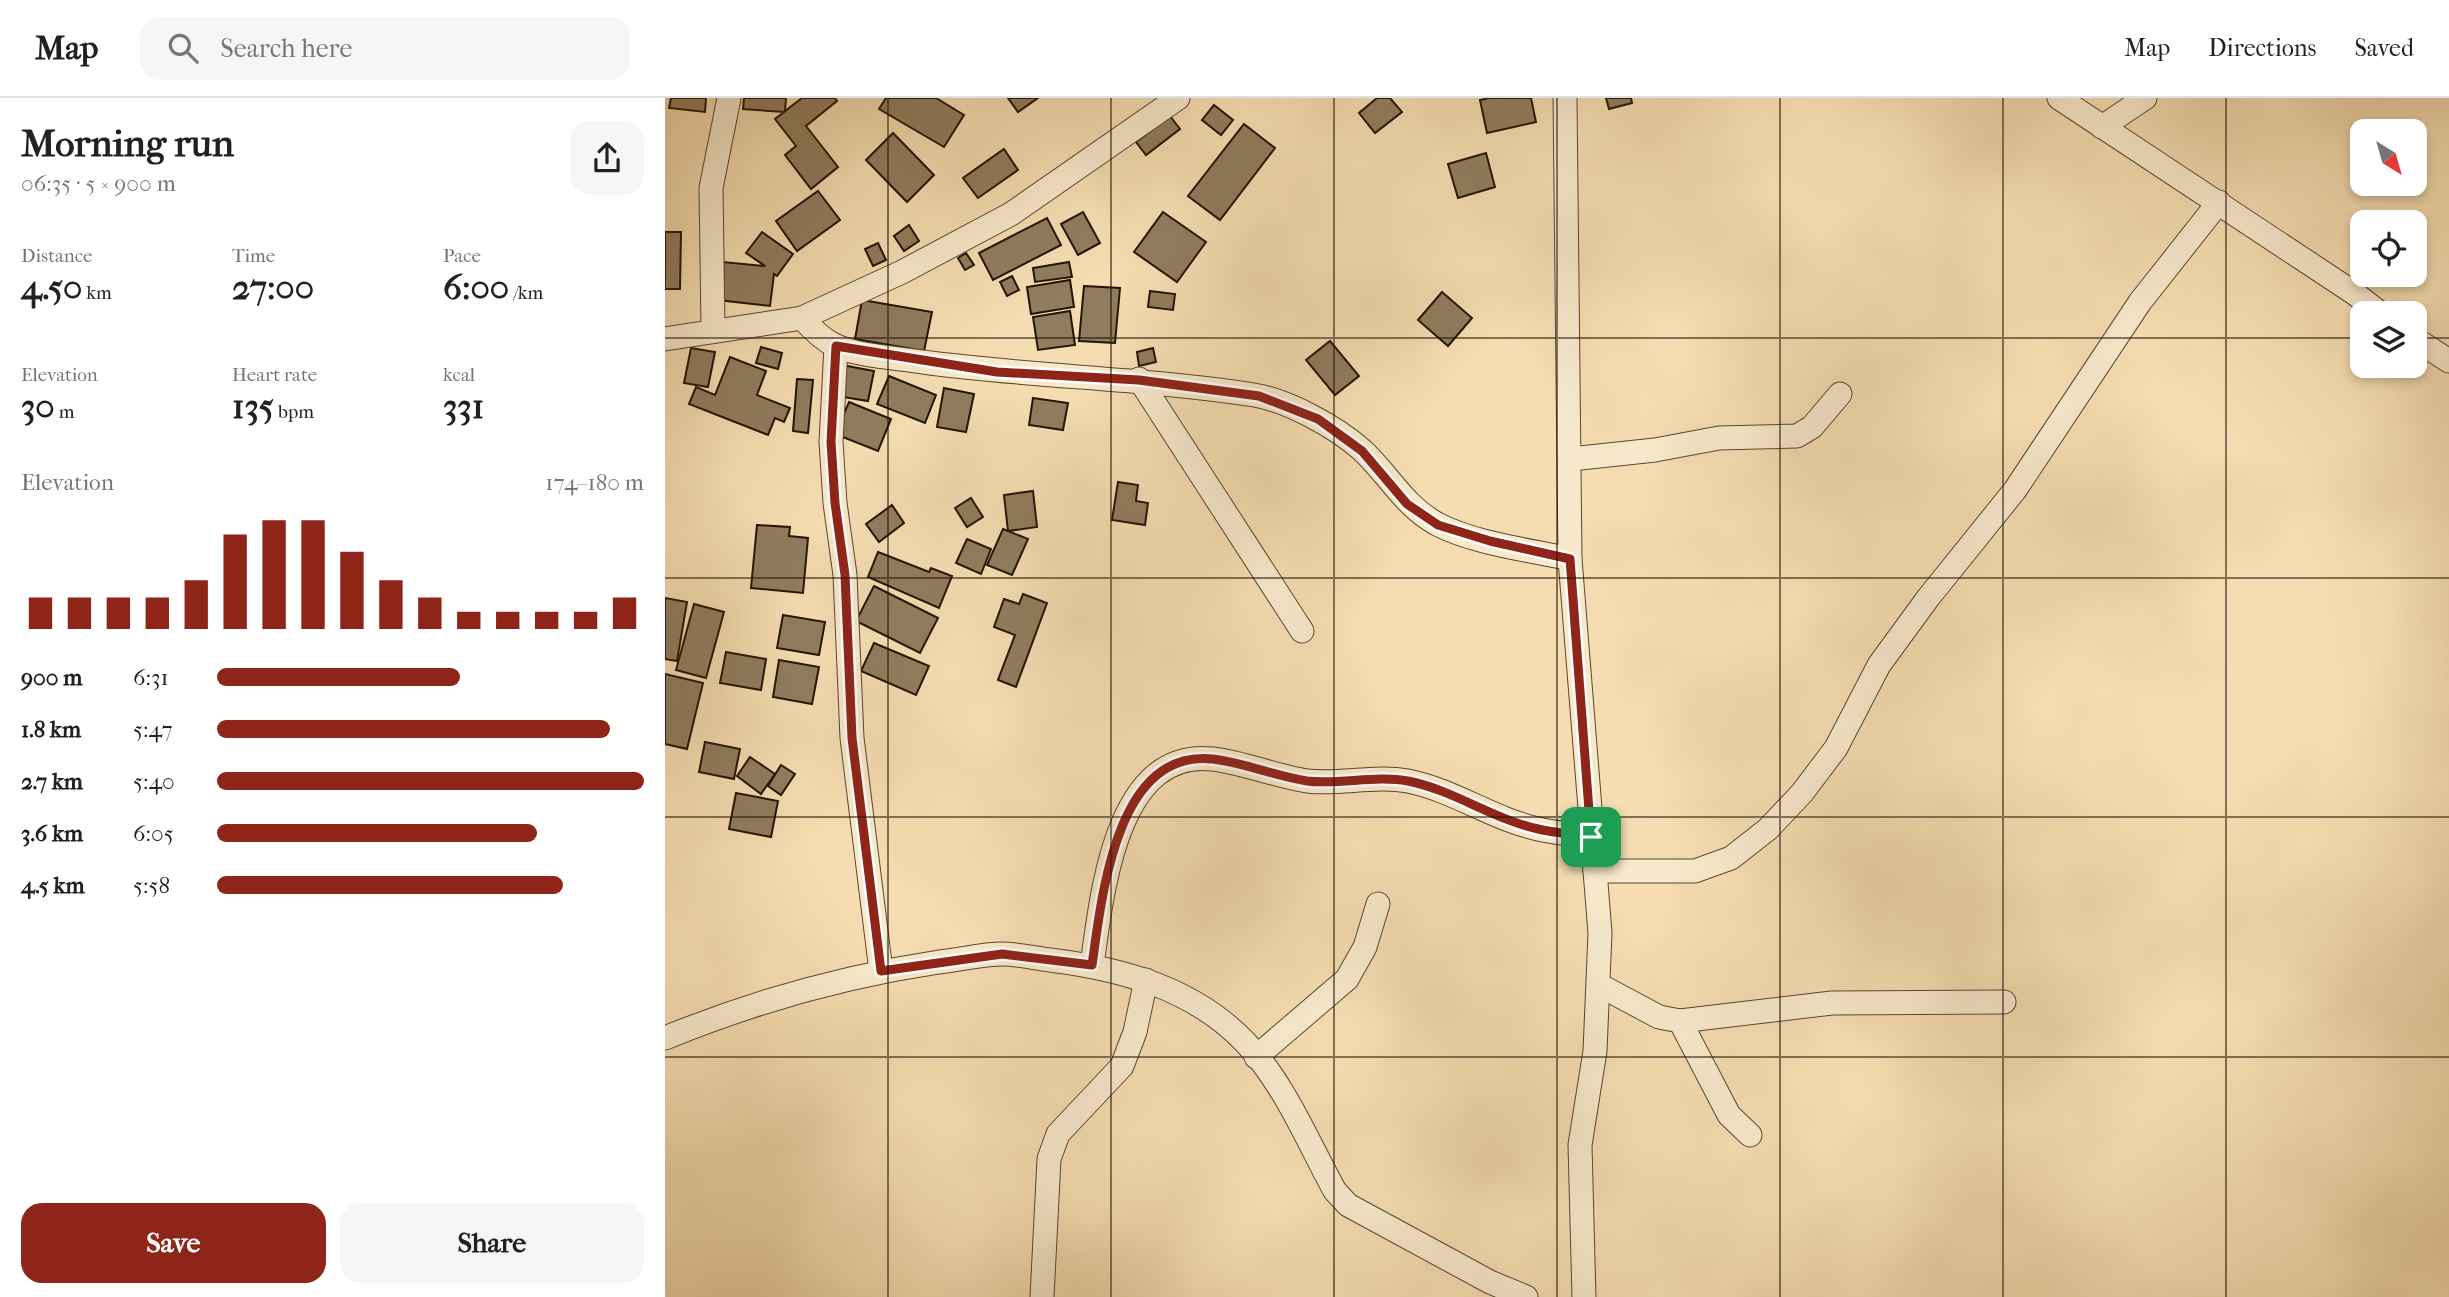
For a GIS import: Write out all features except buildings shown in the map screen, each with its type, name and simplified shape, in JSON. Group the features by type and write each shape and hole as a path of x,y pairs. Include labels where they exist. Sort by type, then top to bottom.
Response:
{"street":[{"path":"713,330 711,188 729,98"},
{"path":"665,339 802,318 902,272 1011,214 1178,98"},
{"path":"1565,98 1570,559 1601,933 1595,1051 1580,1145 1584,1297"},
{"path":"2059,98 2219,202 2363,301"},
{"path":"2102,127 2145,98"},
{"path":"1595,871 1696,871 1731,858 1768,830 1802,793 1836,748 1879,665 1928,598 2015,490 2140,302 2219,202"},
{"path":"802,318 812,330 836,346 997,372 1139,380 1259,396 1318,419 1362,451 1407,504 1438,525 1490,541 1570,559"},
{"path":"836,346 831,442 835,503 845,575 852,738 881,971"},
{"path":"2427,347 2449,361"},
{"path":"1139,380 1302,631"},
{"path":"1570,459 1655,450 1719,438 1797,436 1812,427 1840,394"},
{"path":"1092,965 1104,885 1133,803 1152,776 1178,761 1213,759 1308,781 1383,779 1409,782 1537,829 1591,837"},
{"path":"1256,1057 1347,979 1365,947 1378,904"},
{"path":"665,1038 732,1011 881,971 1002,954 1092,965 1163,985 1213,1013 1256,1057 1271,1076 1335,1191 1348,1205 1490,1282 1526,1297"},
{"path":"1042,1297 1049,1159 1058,1134 1122,1066 1135,1032 1146,980"},
{"path":"1599,985 1660,1017 1680,1021 1832,1003 2004,1002"},
{"path":"1680,1021 1729,1115 1750,1135"}],"route":[{"path":"836,346 997,372 1139,380 1259,396 1318,419 1362,451 1407,504 1438,525 1490,541 1570,559 1591,837 1537,829 1409,782 1383,779 1308,781 1213,759 1178,761 1152,776 1133,803 1104,885 1092,965 1002,954 881,971 852,738 845,575 835,503 831,442 836,346"}]}
